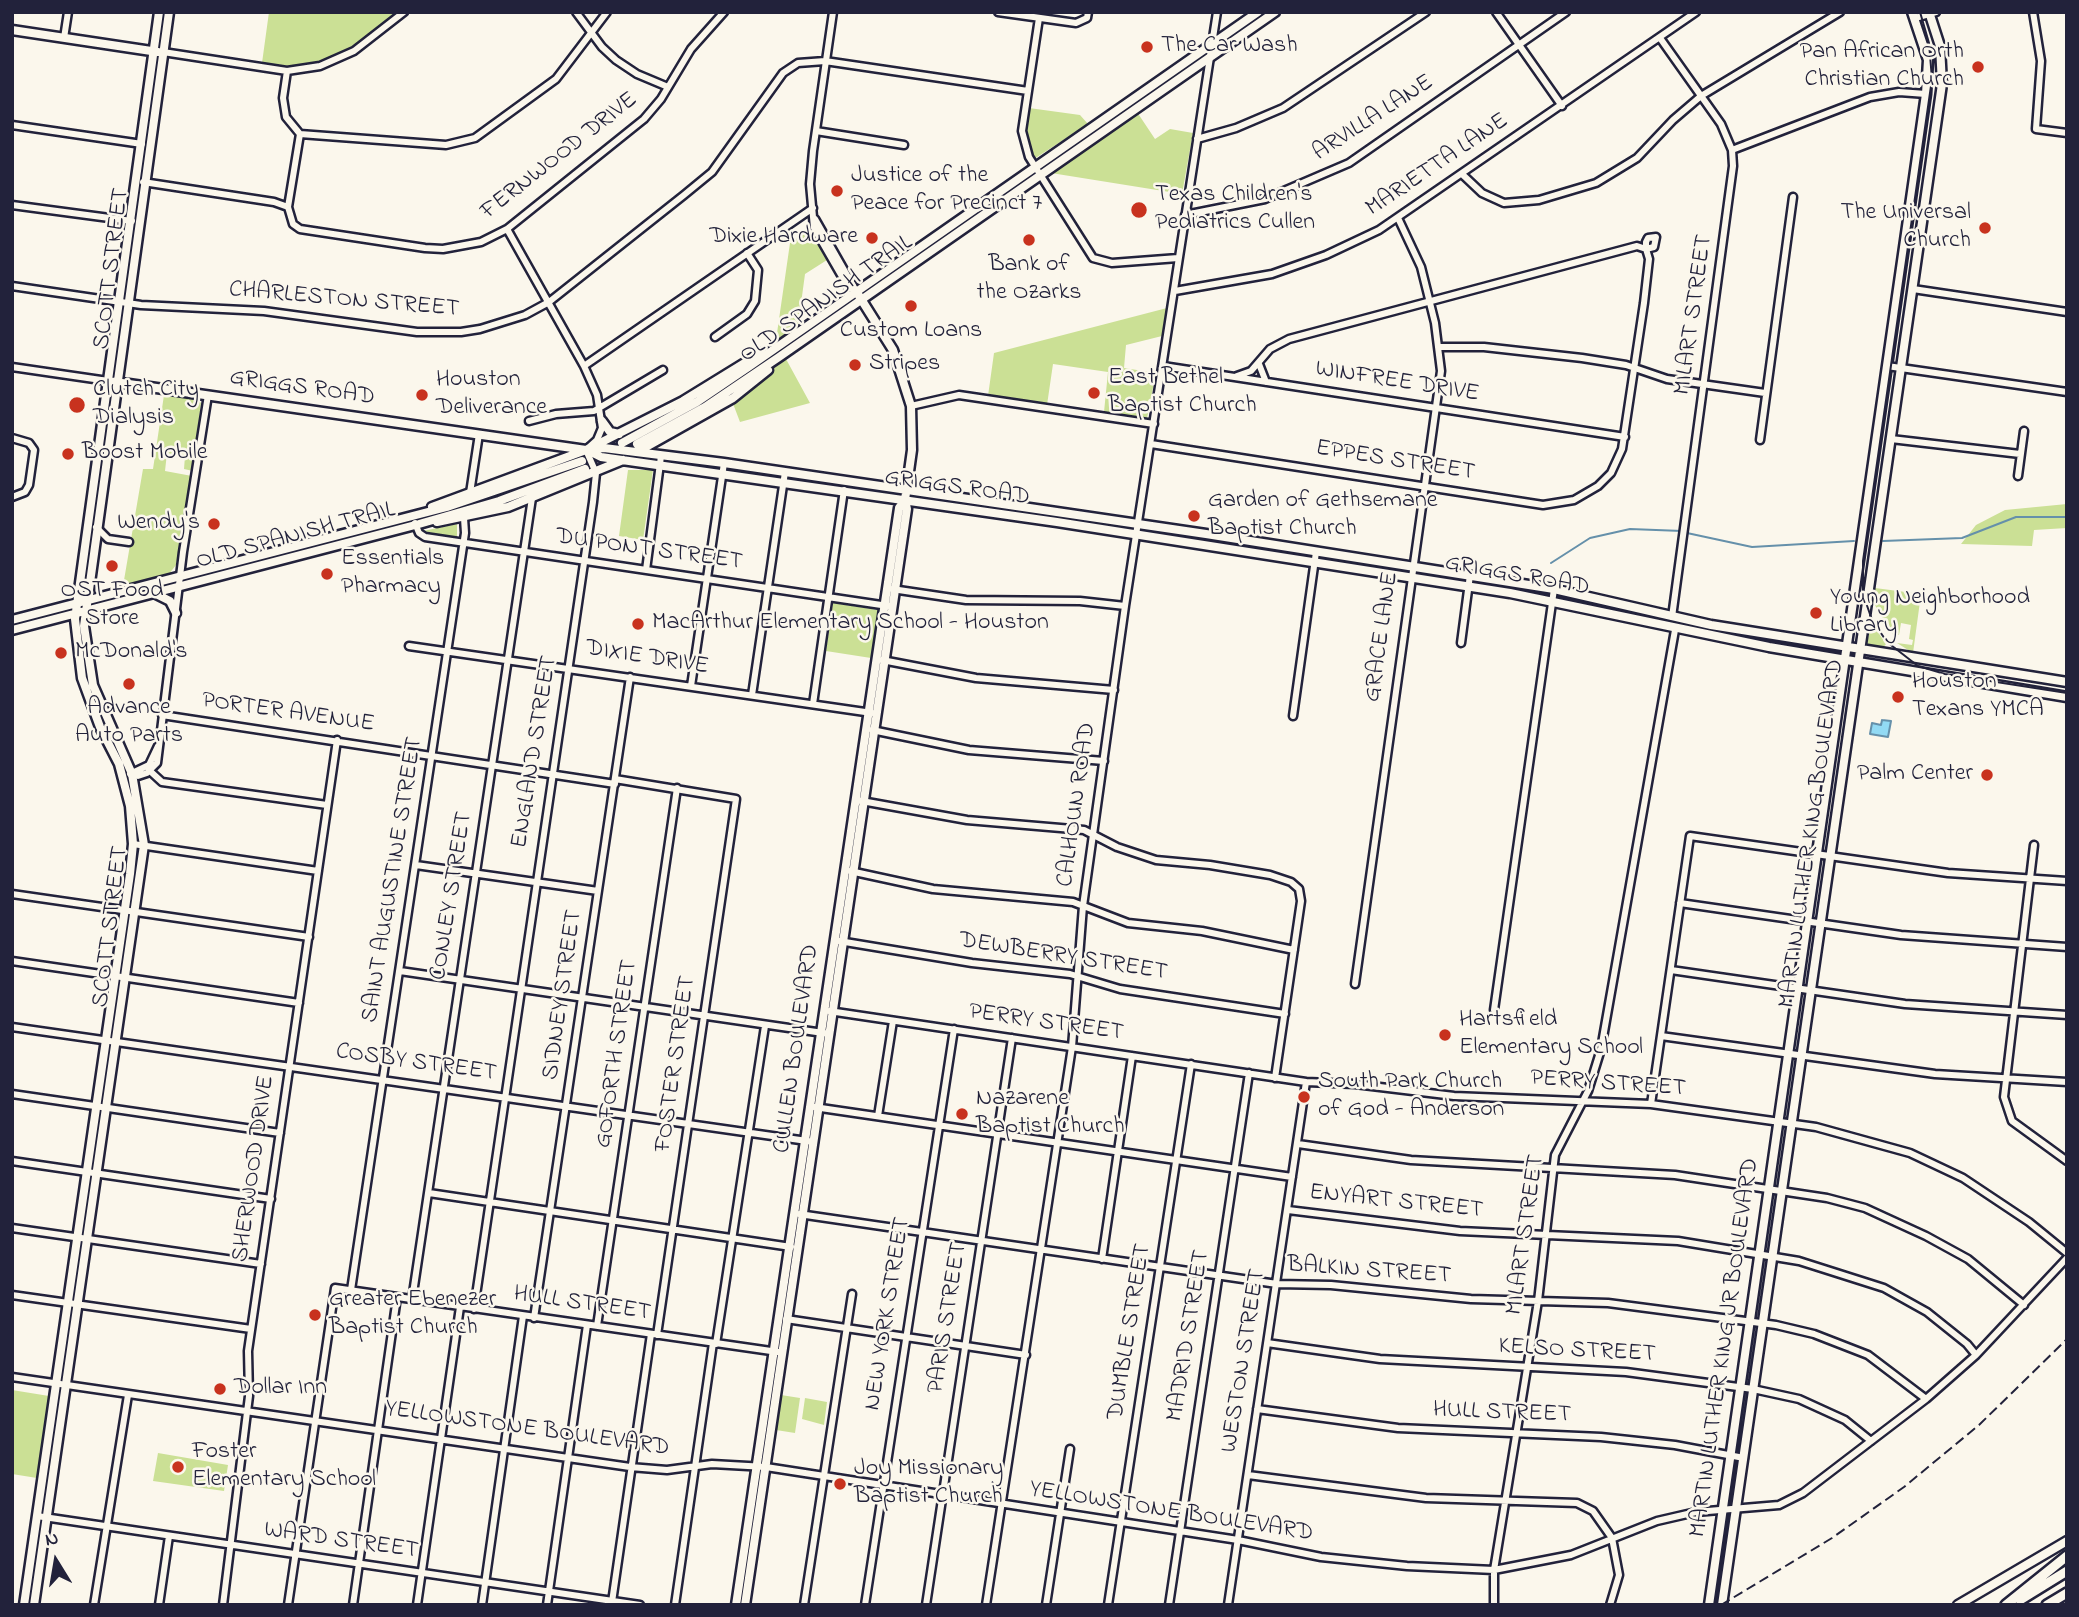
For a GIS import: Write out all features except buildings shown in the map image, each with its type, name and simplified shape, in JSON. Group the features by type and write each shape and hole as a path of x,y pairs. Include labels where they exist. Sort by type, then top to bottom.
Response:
{"highway":[{"path":"2006,1605 2067,1556"},
{"path":"2012,1605 2067,1571"},
{"path":"2047,1605 2067,1593"}],"main road":[{"name":"SCOTT STREET","path":"158,52 159,12"},
{"name":"SCOTT STREET","path":"34,1605 42,1517 82,1238 87,1171 96,1107 116,975 144,845 127,775 78,658 81,601 113,381 128,303 134,222 144,145 158,52 169,12"},
{"name":"OLD SPANISH TRAIL","path":"637,448 705,407 856,290 1258,12"},
{"name":"OLD SPANISH TRAIL","path":"781,350 862,300 1275,12"},
{"name":"MARTIN LUTHER KING BOULEVARD","path":"1792,1123 1943,74 1932,13"},
{"name":"MARTIN LUTHER KING BOULEVARD","path":"1782,1097 1887,366 1892,315 1926,94 1927,60 1914,15"},
{"path":"12,30 158,52"},
{"path":"1147,89 1153,98"},
{"path":"1094,126 1100,135"},
{"name":"SCOTT STREET","path":"113,381 117,301 143,183 144,145"},
{"path":"972,210 978,220"},
{"path":"915,250 920,259"},
{"name":"CULLEN BOULEVARD","path":"856,290 893,350 911,406 912,450 905,500 899,508 886,661 873,714"},
{"path":"417,524 464,517 532,498 596,473 623,460 637,448 666,438 733,398 781,350"},
{"path":"415,514 621,438 760,354 781,350"},
{"name":"GRIGGS ROAD","path":"113,381 586,450 637,448 661,456 988,502 1136,535 1552,600 1675,630 2067,697"},
{"path":"601,421 610,432 621,438"},
{"path":"666,438 667,450 676,458"},
{"name":"GRIGGS ROAD","path":"586,450 601,457 783,484 986,512 1138,525 1470,575 1554,589 1672,617 1771,635 2067,682"},
{"name":"OLD SPANISH TRAIL","path":"13,619 490,495 584,465 499,501 15,630"},
{"path":"986,512 988,502"},
{"path":"1225,550 1227,537"},
{"path":"322,538 326,548"},
{"path":"249,557 251,569"},
{"path":"153,594 167,598 176,613"},
{"name":"CULLEN BOULEVARD","path":"799,1213 809,1106 825,1034 834,1011 850,872 873,714 877,659 889,606"},
{"path":"13,619 15,630"},
{"path":"1769,647 1771,635"},
{"path":"1834,733 1848,736"},
{"name":"SCOTT STREET","path":"82,1238 98,1173 126,977 133,844 127,775"},
{"path":"1827,789 1839,790"},
{"name":"CULLEN BOULEVARD","path":"745,1605 749,1548 793,1247 819,1107 825,1034 824,1010 834,940 850,872"},
{"name":"MARTIN LUTHER KING JR BOULEVARD","path":"1709,1600 1782,1097"},
{"name":"MARTIN LUTHER KING JR BOULEVARD","path":"1723,1601 1792,1123"},
{"name":"SCOTT STREET","path":"24,1605 42,1517"},
{"path":"1958,1605 2067,1541"},
{"name":"CULLEN BOULEVARD","path":"736,1605 749,1548"},
{"path":"1709,1600 1723,1601"}],"street":[{"path":"64,38 68,12"},
{"path":"158,52 287,71 339,59 404,12"},
{"path":"576,12 602,47 626,67 668,88"},
{"path":"287,71 283,98 286,117 300,134 437,145 471,139 556,79 607,12"},
{"name":"FERNWOOD DRIVE","path":"288,207 293,224 311,233 443,249 481,242 507,229 644,119 668,88 691,49 724,12"},
{"name":"CULLEN BOULEVARD","path":"833,12 810,184 814,228 823,248 848,287 856,290"},
{"path":"998,12 1076,23 1087,15"},
{"name":"CALHOUN ROAD","path":"986,1605 1072,1047 1083,906 1125,606 1217,12"},
{"path":"1197,139 1236,128 1283,108 1426,12"},
{"path":"1496,12 1562,106"},
{"name":"ARVILLA LANE","path":"1185,215 1249,203 1330,173 1373,148 1566,12"},
{"name":"MARIETTA LANE","path":"1175,291 1245,281 1297,266 1353,243 1398,218 1463,175 1696,12"},
{"path":"1463,175 1482,193 1504,203 1521,203 1579,190 1612,176 1637,158 1673,120 1701,96 1840,12"},
{"path":"2034,12 2042,61 2036,129 2067,133"},
{"path":"1914,15 1932,13"},
{"path":"1039,18 1022,138 1028,157 1093,258 1112,263 1178,258"},
{"name":"MILART STREET","path":"1660,38 1721,124 1732,150 1730,201 1672,617"},
{"name":"CHARLESTON STREET","path":"12,286 128,303 264,311 436,333 461,332 503,323 549,302 712,172 790,67 807,61 825,61 1028,91"},
{"path":"1732,150 1870,97 1899,92 1926,94"},
{"path":"12,125 144,145"},
{"path":"816,131 904,145"},
{"path":"143,183 274,202 288,207 300,134"},
{"path":"1760,440 1793,197"},
{"path":"12,205 134,222"},
{"path":"584,366 813,208"},
{"name":"GRACE LANE","path":"1355,984 1410,578 1437,409 1439,347 1430,301 1416,253 1398,218"},
{"path":"507,229 584,366 597,395 601,421 599,436 586,450 596,473"},
{"path":"1625,437 1649,259 1646,249 1648,238 1656,237"},
{"path":"1234,377 1259,364 1270,349 1284,340 1637,246 1646,249"},
{"path":"715,337 747,314 755,301 758,270 747,253"},
{"path":"1913,289 2067,312"},
{"path":"1439,347 1506,349 1634,368 1667,379 1765,393"},
{"path":"1259,364 1266,382"},
{"name":"WINFREE DRIVE","path":"1163,366 1625,437"},
{"path":"1887,366 2067,392"},
{"name":"GRIGGS ROAD","path":"12,367 113,381"},
{"path":"529,421 600,408 663,370"},
{"path":"127,775 138,776 150,771 157,763 179,587 208,395"},
{"path":"911,406 959,395 1154,424"},
{"path":"2018,476 2024,431"},
{"path":"470,493 479,434"},
{"name":"EPPES STREET","path":"1151,444 1531,503 1555,503 1574,500 1598,486 1618,461 1625,437"},
{"path":"12,438 29,443 34,450 29,485 25,492 12,497"},
{"path":"1891,439 2020,454"},
{"path":"646,570 661,456"},
{"path":"691,686 724,463"},
{"path":"752,695 785,472"},
{"name":"ENGLAND STREET","path":"474,1309 596,473"},
{"path":"813,704 845,481"},
{"name":"CONLEY STREET","path":"412,1300 532,498"},
{"path":"415,514 417,524"},
{"name":"SAINT AUGUSTINE STREET","path":"351,1290 464,544 464,517"},
{"name":"DU PONT STREET","path":"417,524 422,536 464,544 889,606"},
{"path":"92,527 108,539 130,542"},
{"path":"1293,716 1316,552"},
{"path":"1461,643 1470,575"},
{"path":"891,589 966,600 1080,601 1125,606"},
{"path":"1494,1010 1554,589"},
{"name":"MILART STREET","path":"1494,1605 1494,1570 1524,1368 1538,1301 1554,1167 1558,1147 1594,1073 1608,1020 1675,630"},
{"name":"DIXIE DRIVE","path":"410,646 569,667 873,714"},
{"path":"877,659 976,678 1114,690"},
{"name":"SIDNEY STREET","path":"534,1318 630,677"},
{"name":"PORTER AVENUE","path":"162,715 553,775 677,788 736,799"},
{"path":"871,729 969,750 1104,761"},
{"name":"SHERWOOD DRIVE","path":"223,1605 246,1411 251,1329 337,740"},
{"path":"127,775 149,765 158,746"},
{"path":"150,771 162,782 327,805"},
{"name":"GOFORTH STREET","path":"597,1326 677,788"},
{"name":"FOSTER STREET","path":"611,1603 630,1467 689,1124 736,799"},
{"path":"861,801 967,820 1094,833 1117,847 1156,860 1270,875 1291,882 1299,889 1301,901 1275,1078"},
{"path":"1651,1104 1690,836 1948,873 2067,881"},
{"path":"133,844 318,871"},
{"path":"2034,845 2004,1078 2006,1108 2012,1121 2067,1161"},
{"path":"416,865 598,891"},
{"path":"850,872 933,889 1041,897 1083,906 1128,923 1202,931 1294,950"},
{"path":"12,894 309,937"},
{"path":"1680,903 1821,924 1967,941 2067,947"},
{"name":"DEWBERRY STREET","path":"834,940 1076,976 1120,989 1285,1014"},
{"path":"12,961 299,1003"},
{"path":"1671,970 1798,986 1905,1004 2067,1015"},
{"path":"400,971 825,1034"},
{"name":"PERRY STREET","path":"824,1010 1306,1082 1355,1084 1454,1096 1651,1104 1792,1123 1863,1138 1910,1153 1963,1178 2029,1222 2067,1256"},
{"path":"878,1116 893,1021"},
{"path":"676,1605 765,1026"},
{"name":"COSBY STREET","path":"12,1027 290,1068 383,1078 814,1142"},
{"name":"NEW YORK STREET","path":"865,1605 954,1029"},
{"path":"1661,1036 1935,1074 2067,1082"},
{"name":"PARIS STREET","path":"926,1605 996,1133 1013,1038"},
{"path":"1102,1259 1132,1056"},
{"name":"DUMBLE STREET","path":"1108,1605 1191,1064"},
{"name":"MADRID STREET","path":"1169,1605 1249,1073"},
{"name":"WESTON STREET","path":"1228,1605 1306,1082"},
{"path":"12,1094 280,1133"},
{"path":"809,1106 1292,1177"},
{"path":"1297,1144 1411,1160 1675,1175 1783,1189 1865,1208 1926,1236 1968,1259 2024,1305"},
{"path":"12,1161 271,1199"},
{"path":"429,1193 793,1247"},
{"name":"ENYART STREET","path":"1288,1210 1460,1231 1678,1241 1772,1256 1840,1271 1884,1288 1927,1312 1967,1344 1976,1355"},
{"name":"BALKIN STREET","path":"799,1213 1276,1284 1331,1285 1435,1296 1608,1303 1750,1321 1814,1334 1868,1355 1926,1399"},
{"path":"12,1228 261,1264"},
{"name":"YELLOWSTONE BOULEVARD","path":"12,1377 567,1459 667,1470 696,1466 761,1467 1238,1540 1321,1556 1407,1566 1494,1570 1556,1559 1657,1521 1722,1509 1779,1505 1803,1493 1926,1399 1976,1355 2067,1256"},
{"name":"HULL STREET","path":"314,1421 335,1288 779,1353"},
{"path":"12,1294 251,1329"},
{"path":"804,1605 852,1294"},
{"path":"354,1605 397,1297"},
{"path":"417,1605 460,1307"},
{"path":"482,1605 523,1316"},
{"path":"784,1318 1026,1355"},
{"path":"547,1605 587,1325"},
{"name":"KELSO STREET","path":"1267,1343 1380,1359 1626,1373 1754,1389 1799,1399 1845,1420 1871,1441"},
{"path":"94,1605 128,1395"},
{"name":"HULL STREET","path":"1257,1409 1398,1428 1601,1437 1675,1445 1744,1458"},
{"path":"288,1605 314,1421"},
{"path":"1046,1605 1070,1449"},
{"path":"1248,1475 1399,1496 1577,1503 1593,1511 1612,1538 1619,1574 1610,1605"},
{"name":"WARD STREET","path":"42,1517 486,1581 611,1603 640,1605"},
{"path":"159,1605 169,1536"}],"green space":[{"path":"269,12 397,12 348,50 318,62 291,66 262,63"},
{"path":"1029,108 1080,115 1088,124 1034,159 1025,134"},
{"path":"1137,112 1155,139 1170,129 1193,133 1182,194 1051,173"},
{"path":"811,229 827,260 805,274 798,326 776,340 790,243"},
{"path":"1167,308 1162,336 1126,345 1124,368 1156,373 1147,418 1104,412 1108,372 1053,364 1047,405 988,396 994,353"},
{"path":"786,359 810,403 740,422 732,401"},
{"path":"164,395 198,400 201,403 193,471 184,469 185,456 167,453 165,471 192,476 176,565 169,574 123,586 143,469 153,469"},
{"path":"628,470 653,470 643,540 619,536"},
{"path":"2067,504 2067,528 2034,530 2032,546 1961,544 1976,525 2005,510"},
{"path":"457,524 457,537 423,532 423,531"},
{"path":"1875,588 1921,594 1913,653 1897,643 1912,645 1913,640 1909,639 1911,625 1901,623 1899,635 1893,635 1873,602"},
{"path":"833,603 878,610 871,658 826,651"},
{"path":"1871,622 1886,644 1882,649 1867,644"},
{"path":"12,1390 49,1396 37,1478 12,1474"},
{"path":"781,1395 800,1398 795,1433 776,1430"},
{"path":"805,1398 827,1402 824,1425 802,1419"},
{"path":"158,1453 228,1465 224,1491 153,1481"}],"water":[{"path":"1882,720 1891,721 1888,737 1870,734 1872,723 1881,725"}],"waterway":[{"path":"1883,541 1962,538 2016,517 2067,517"},
{"path":"1551,563 1590,538 1630,529 1682,531"},
{"path":"1687,533 1752,547 1854,541"}],"tunnel":[{"path":"585,469 637,444"}],"tram line":[{"path":"1920,12 1929,43 1932,79 1863,561 1863,594 1872,620 1887,642 1918,666 1945,674 2067,693"}],"railway":[{"path":"1721,1605 1832,1538 1904,1487 1979,1425 2067,1339"}],"place":[{"name":"The Car Wash","path":"1147,47"},
{"name":"Pan African Orth Christian Church","path":"1978,67"},
{"name":"Justice of the Peace for Precinct 7","path":"837,191"},
{"name":"Texas Children's Pediatrics Cullen","path":"1139,210"},
{"name":"The Universal Church","path":"1985,228"},
{"name":"Dixie Hardware","path":"872,238"},
{"name":"Bank of the Ozarks","path":"1029,240"},
{"name":"Custom Loans","path":"911,306"},
{"name":"Stripes","path":"855,365"},
{"name":"East Bethel Baptist Church","path":"1094,393"},
{"name":"Houston Deliverance","path":"422,395"},
{"name":"Clutch City Dialysis","path":"77,405"},
{"name":"Boost Mobile","path":"68,454"},
{"name":"Garden of Gethsemane Baptist Church","path":"1194,516"},
{"name":"Wendy's","path":"214,524"},
{"name":"OST Food Store","path":"112,566"},
{"name":"Essentials Pharmacy","path":"327,574"},
{"name":"Young Neighborhood Library","path":"1816,613"},
{"name":"MacArthur Elementary School - Houston","path":"638,624"},
{"name":"McDonald's","path":"61,653"},
{"name":"Advance Auto Parts","path":"129,684"},
{"name":"Houston Texans YMCA","path":"1898,697"},
{"name":"Palm Center","path":"1987,775"},
{"name":"Hartsfield Elementary School","path":"1445,1035"},
{"name":"South Park Church of God - Anderson","path":"1304,1097"},
{"name":"Nazarene Baptist Church","path":"962,1114"},
{"name":"Greater Ebenezer Baptist Church","path":"315,1315"},
{"name":"Dollar Inn","path":"220,1389"},
{"name":"Foster Elementary School","path":"178,1467"},
{"name":"Joy Missionary Baptist Church","path":"840,1484"}]}
